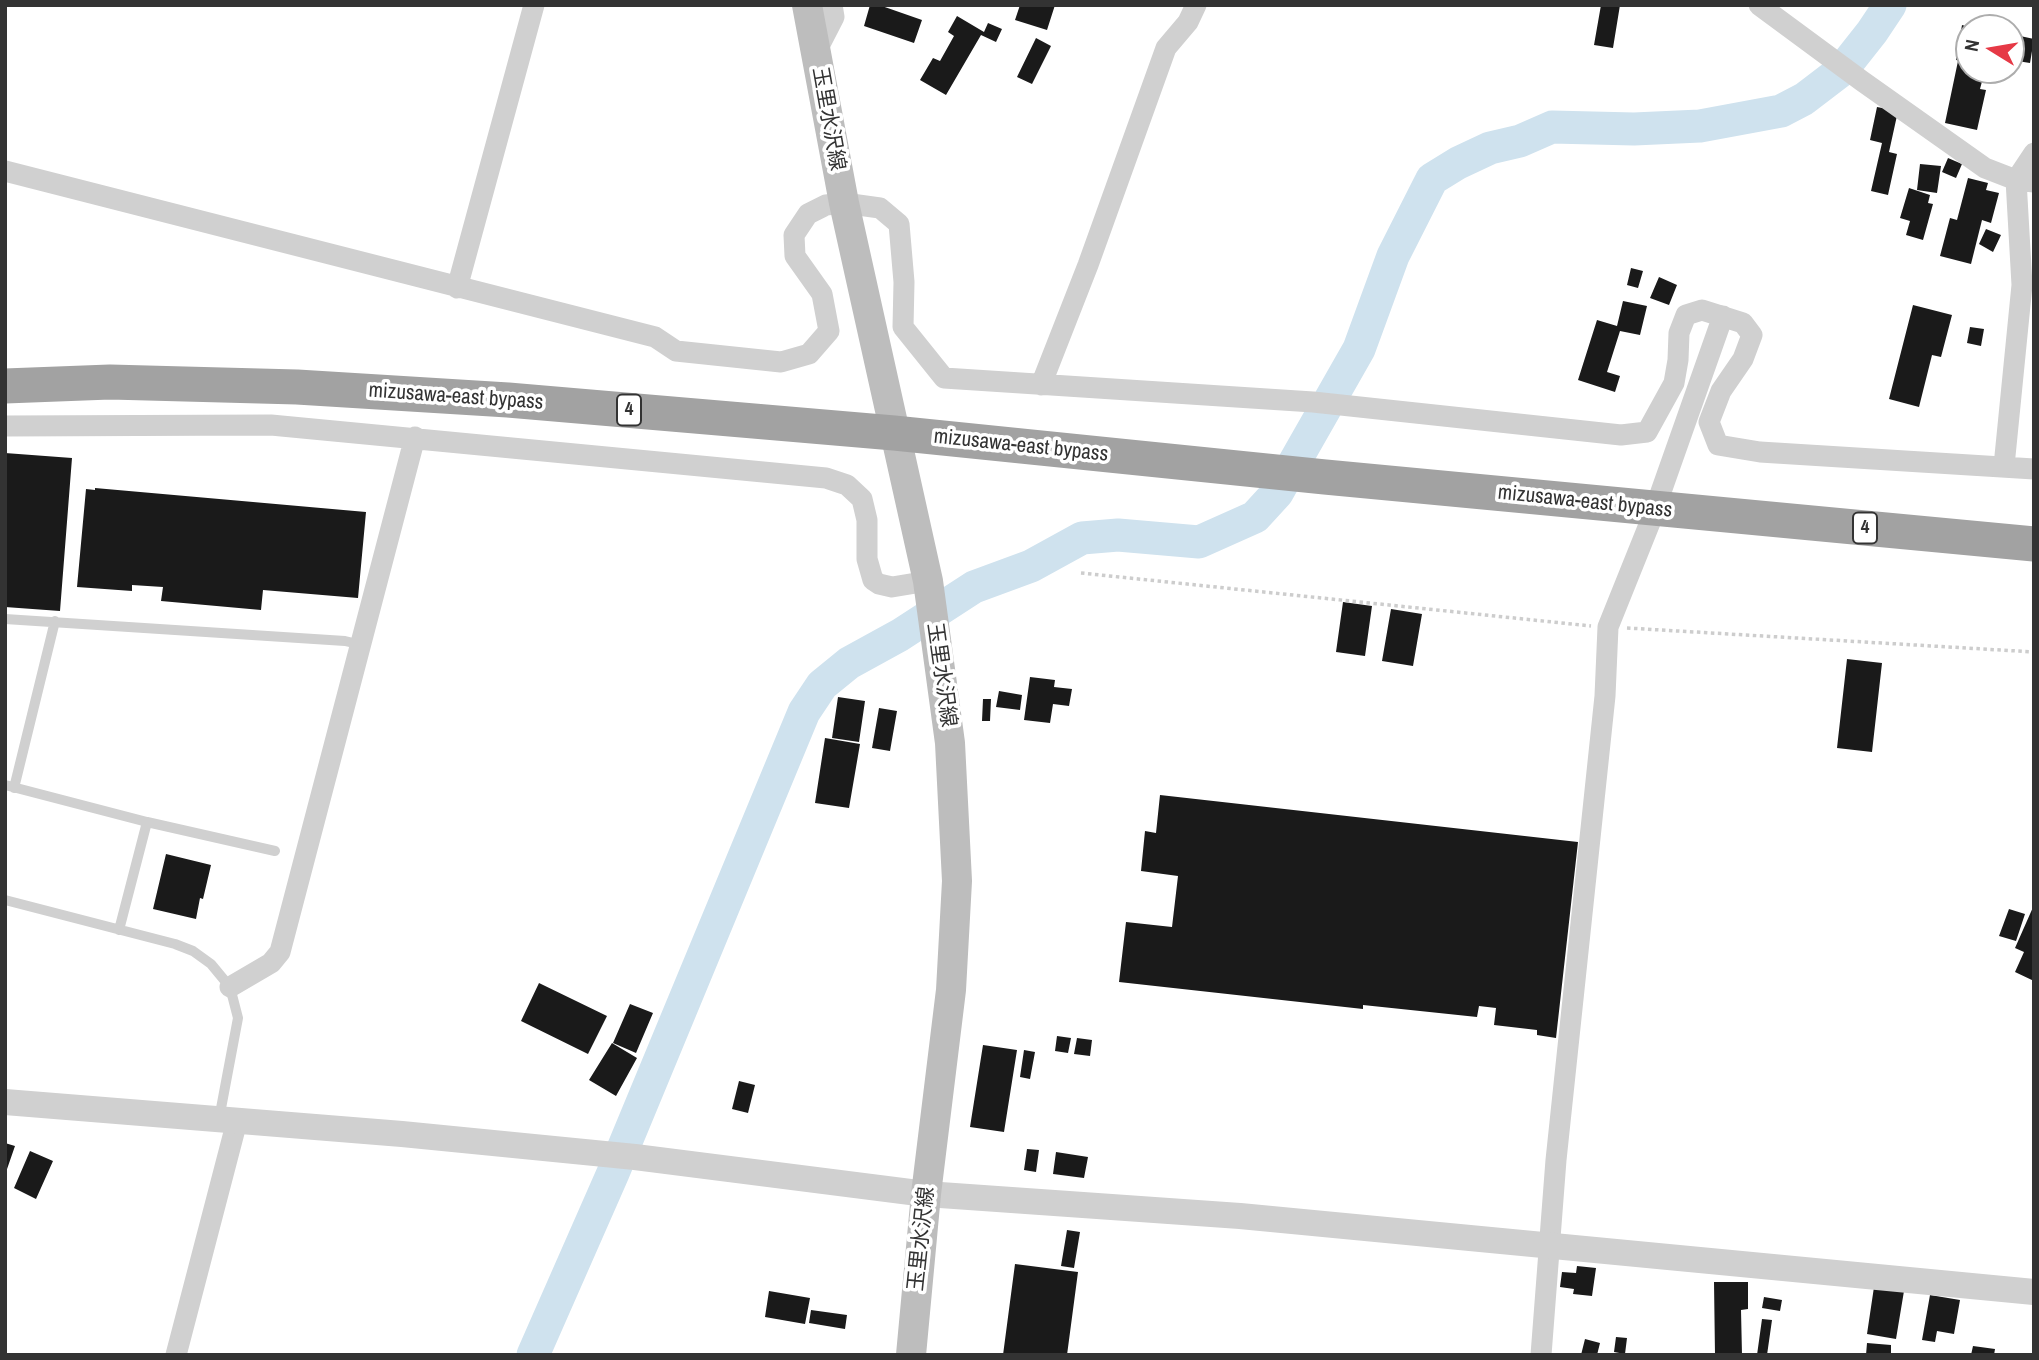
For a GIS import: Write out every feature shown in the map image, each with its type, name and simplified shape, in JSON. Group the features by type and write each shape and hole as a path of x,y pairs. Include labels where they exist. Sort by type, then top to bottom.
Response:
{"highway":[{"name":"mizusawa-east bypass","path":"5,386 110,382 298,387 508,400 894,433 2034,544"}],"main road":[{"name":"玉里水沢線","path":"807,5 844,202 928,581 950,743 957,881 951,990 926,1194 911,1355"}],"street":[{"path":"457,288 534,5"},
{"path":"816,52 834,17 832,5"},
{"path":"1041,385 1088,265 1166,48 1188,22 1196,5"},
{"path":"1759,5 1985,167 2025,181"},
{"path":"2004,466 2022,285 2025,181 2034,153"},
{"path":"5,172 655,337 676,351 781,362 809,354 829,331 822,294 795,256 794,235 808,214 826,205 844,202 880,208 900,224 904,327 944,377 1313,402 1621,435 1647,432 1674,383 1679,334 1686,315 1702,310 1743,323 1752,335 1743,359 1721,391 1709,422 1718,444 1760,453 2034,469"},
{"path":"1541,1355 1556,1160 1605,696 1608,627 1651,520 1723,316"},
{"path":"5,426 271,425 837,480 862,499 867,520 867,559 873,580 892,587 928,581"},
{"path":"230,987 271,963 280,952 415,437"},
{"path":"5,1102 623,1155 926,1194 1240,1216 2034,1292"},
{"path":"176,1355 228,1120"}],"lane":[{"path":"5,619 345,641 362,645"},
{"path":"55,621 10,787 275,851"},
{"path":"119,930 147,822"},
{"path":"5,900 175,944 193,951 211,964 230,987 238,1018 228,1120"}],"path":[{"path":"1081,573 1608,627 2034,652"}],"building":[{"path":"870,5 879,5 922,20 914,43 864,26"},
{"path":"1020,5 1055,5 1047,30 1015,20"},
{"path":"1601,5 1620,5 1613,48 1594,45"},
{"path":"957,16 984,32 988,23 1002,29 996,42 981,35 946,95 920,80 933,58 940,61 954,36 948,32"},
{"path":"2025,37 2034,39 2030,63 2025,62"},
{"path":"1036,38 1051,46 1032,84 1017,77"},
{"path":"1955,75 1955,84 1981,84 1980,89 1986,90 1977,130 1945,123"},
{"path":"1877,107 1898,111 1889,152 1897,154 1888,195 1871,191 1882,143 1870,140"},
{"path":"1948,158 1962,164 1956,178 1942,172"},
{"path":"1920,164 1941,166 1937,193 1917,190"},
{"path":"1968,178 1988,183 1986,190 1999,193 1991,223 1982,220 1971,264 1940,256 1950,218 1957,220"},
{"path":"1909,188 1930,195 1928,203 1933,204 1923,240 1906,235 1910,221 1900,218"},
{"path":"1986,229 2001,235 1993,252 1979,244"},
{"path":"1631,268 1643,271 1638,288 1627,285"},
{"path":"1659,277 1677,285 1669,305 1650,298"},
{"path":"1623,301 1647,306 1640,335 1620,331 1607,372 1620,376 1615,392 1578,380 1597,320 1617,326"},
{"path":"1913,305 1952,315 1941,357 1932,355 1919,407 1889,399"},
{"path":"1970,327 1984,329 1981,346 1967,343"},
{"path":"5,453 72,458 60,611 5,607"},
{"path":"86,489 366,512 358,598 263,590 261,610 161,601 163,587 132,585 132,591 77,587"},
{"path":"1343,602 1372,606 1365,656 1336,652"},
{"path":"1391,609 1422,614 1413,666 1382,661"},
{"path":"1847,659 1882,663 1872,752 1837,748"},
{"path":"1030,677 1055,680 1054,687 1072,689 1069,706 1053,704 1050,723 1024,720"},
{"path":"999,691 1022,695 1020,710 996,707"},
{"path":"838,697 865,701 859,742 832,738"},
{"path":"983,699 991,699 990,721 982,721"},
{"path":"879,708 897,711 890,751 872,748"},
{"path":"825,738 860,744 849,808 815,803"},
{"path":"1160,795 1578,842 1556,1038 1537,1035 1537,1030 1494,1025 1496,1008 1479,1006 1477,1017 1363,1005 1363,1009 1119,982 1126,922 1172,927 1178,876 1141,871 1145,831 1156,833"},
{"path":"166,854 211,865 196,919 153,909"},
{"path":"2034,905 2034,981 2015,972 2024,952 2015,948"},
{"path":"2009,909 2025,914 2016,941 1999,936"},
{"path":"539,983 607,1016 588,1054 521,1021"},
{"path":"630,1004 653,1013 636,1053 613,1043"},
{"path":"1057,1036 1071,1038 1068,1053 1055,1051"},
{"path":"1077,1038 1092,1040 1090,1056 1074,1054"},
{"path":"612,1043 637,1058 616,1096 589,1080"},
{"path":"983,1045 1017,1050 1004,1132 970,1127"},
{"path":"1024,1050 1035,1052 1030,1079 1020,1077"},
{"path":"739,1081 755,1085 748,1113 732,1109"},
{"path":"5,1143 15,1146 6,1172 5,1172"},
{"path":"1027,1149 1039,1150 1036,1172 1024,1170"},
{"path":"30,1151 53,1161 36,1199 14,1188"},
{"path":"1056,1152 1088,1157 1084,1178 1053,1174"},
{"path":"1067,1230 1080,1232 1074,1268 1061,1266"},
{"path":"1015,1264 1078,1272 1067,1355 1003,1355"},
{"path":"1577,1266 1596,1268 1592,1296 1573,1294 1574,1289 1560,1287 1562,1272 1576,1273"},
{"path":"1714,1282 1748,1282 1748,1309 1741,1310 1742,1355 1715,1355"},
{"path":"1874,1287 1904,1291 1896,1339 1867,1334"},
{"path":"769,1291 810,1298 805,1324 765,1317"},
{"path":"1930,1295 1960,1300 1954,1334 1937,1331 1935,1342 1922,1340"},
{"path":"1764,1297 1782,1300 1780,1311 1762,1308"},
{"path":"811,1310 847,1315 845,1329 809,1323"},
{"path":"1762,1319 1772,1320 1767,1355 1757,1355"},
{"path":"1616,1337 1627,1338 1625,1354 1614,1352"},
{"path":"1585,1339 1600,1343 1597,1355 1581,1355"},
{"path":"1867,1343 1891,1345 1891,1355 1866,1355"},
{"path":"1973,1346 1995,1349 1994,1355 1971,1355"}],"waterway":[{"path":"533,1355 613,1173 804,712 822,685 849,663 900,635 974,587 1031,566 1082,538 1118,535 1199,542 1255,517 1277,493 1359,349 1393,256 1432,179 1490,148 1520,141 1552,127 1634,129 1700,126 1781,111 1804,99 1842,70 1890,5"}]}
